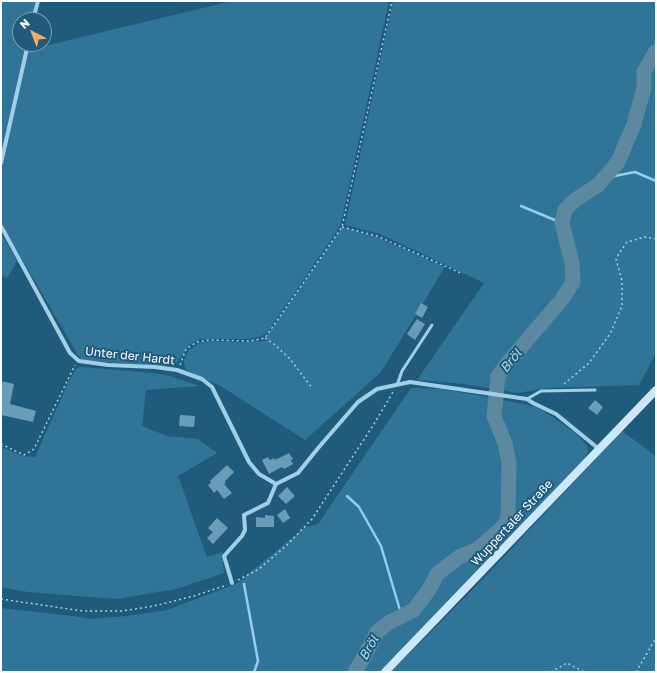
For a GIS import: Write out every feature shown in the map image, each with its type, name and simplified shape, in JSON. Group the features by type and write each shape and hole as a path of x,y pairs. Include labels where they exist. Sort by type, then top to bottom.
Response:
{"main road":[{"name":"Wuppertaler Straße","path":"386,672 656,390"}],"street":[{"path":"35,12 38,1"},
{"path":"1,164 26,52"},
{"name":"Unter der Hardt","path":"1,226 70,353 79,362 155,367 177,370 202,379 212,387 249,462 259,474 276,484"},
{"path":"232,583 224,556 242,536 245,530 244,515 268,503 276,484 298,473 318,447 358,402 377,389 410,382 515,398 527,398 533,403 556,414 599,449"}],"lane":[{"path":"397,385 402,371 432,325"},
{"path":"527,398 541,391 595,390"}],"path":[{"path":"177,370 186,349 197,342 208,340 250,341 265,338 342,226 392,1"},
{"path":"342,226 377,236 463,274"},
{"path":"557,391 589,363 610,334 622,306 622,281 616,260 620,252 627,242 645,237 656,239"},
{"path":"265,338 274,344 290,360 312,388"},
{"path":"1,444 24,455 34,449 77,360"},
{"path":"1,600 83,611 122,611 167,603 194,596 232,583 258,569 287,545 312,519 374,424 397,385"},
{"path":"636,672 656,638"},
{"path":"551,672 567,663 584,672"}],"shaded area":[{"path":"1,1 36,1 33,12 12,12 12,52 24,52 1,154"},
{"path":"232,1 389,1 339,228 267,333 259,337 248,339 201,339 190,344 174,367 89,361 81,359 7,233 1,220 1,172 28,52 52,52 52,44"},
{"path":"393,1 656,1 656,353 639,385 547,388 518,393 464,384 417,380 484,283 380,234 345,225"},
{"path":"342,227 377,237 445,267 381,372 305,440 219,385 189,372 185,368 184,360 188,351 199,343 207,341 266,341 266,337"},
{"path":"1,233 17,261 7,278 1,275"},
{"path":"81,367 153,373 170,376 200,386 146,390 142,426 167,436 198,439 217,453 178,476 207,557 222,552 224,573 176,589 116,599 28,592 1,587 1,447 23,456 35,457 69,381 76,369"},
{"path":"411,388 441,389 536,407 575,433 587,445 588,452 584,460 381,672 1,672 1,608 90,619 127,616 167,610 236,584 304,528 318,524"},
{"path":"622,431 656,456 656,672 391,672 484,578"}],"building":[{"path":"421,303 428,307 422,318 415,314"},
{"path":"417,319 425,324 415,340 407,334"},
{"path":"1,381 14,384 10,404 36,411 33,422 1,415"},
{"path":"595,400 603,407 597,415 588,408"},
{"path":"180,415 195,416 194,427 179,426"},
{"path":"289,453 293,459 291,460 293,464 284,469 282,467 269,474 262,460 268,457 270,460 274,458 275,460"},
{"path":"227,465 234,472 224,484 232,493 224,499 217,490 214,493 208,485 211,483 210,481"},
{"path":"287,487 295,496 286,504 278,496"},
{"path":"285,509 290,518 283,523 277,515"},
{"path":"265,515 274,516 274,527 256,527 256,517 265,518"},
{"path":"217,518 228,528 213,544 207,538 213,532 208,528"}],"waterway":[{"name":"Bröl","path":"355,672 377,632 388,623 414,610 430,588 437,574 459,557 478,549 503,527 508,518 509,463 505,443 494,416 498,376 563,298 573,282 572,263 562,223 565,210 575,200 598,185 618,162 634,124 644,88 644,72 656,51"},
{"path":"604,178 635,172 656,181"},
{"path":"521,206 562,223"},
{"path":"347,496 359,507 381,546 402,617"},
{"path":"244,584 258,661 254,672"}]}
